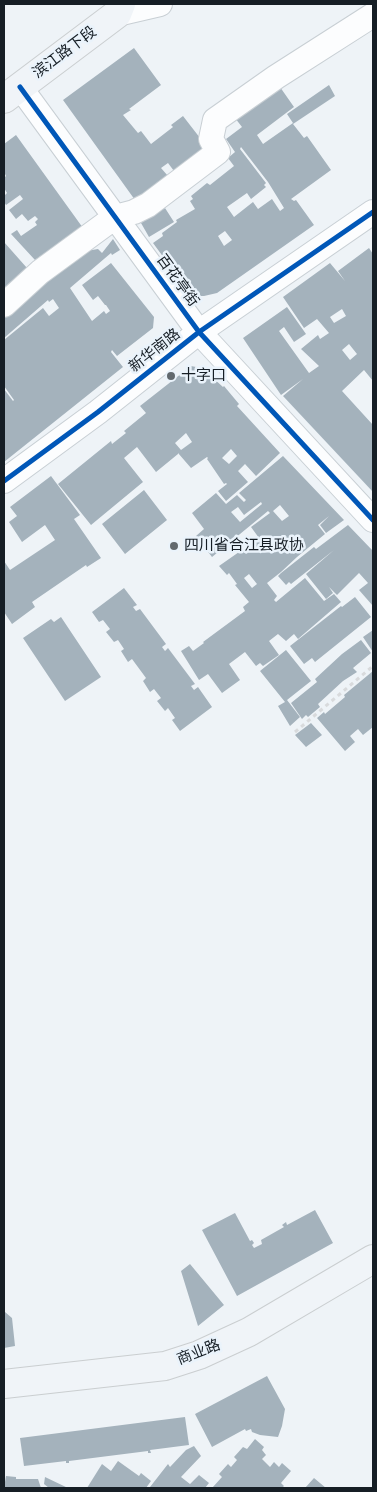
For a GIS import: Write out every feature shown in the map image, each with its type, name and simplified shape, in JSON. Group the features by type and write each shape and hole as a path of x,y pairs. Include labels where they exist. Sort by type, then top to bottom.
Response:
{"main road":[{"name":"滨江路下段","path":"12,93 119,9"},
{"name":"商业路","path":"4,1384 165,1366 199,1356 249,1332 373,1259"},
{"name":"商业路","path":"4,1402 120,1391 169,1382 206,1371 255,1347 373,1280"}],"street":[{"path":"119,9 160,4"},
{"path":"4,305 40,272 115,217 148,206 218,152 211,139 216,120 276,77 373,15"},
{"name":"百花亭街","path":"12,93 115,217 199,332 373,520"},
{"name":"新华南路","path":"4,480 98,412 199,332 373,212"}],"path":[{"path":"295,732 373,666"}],"building":[{"path":"134,48 161,85 123,115 138,133 141,131 151,144 173,127 171,125 183,116 207,147 174,171 168,163 161,168 168,176 135,200 63,100"},
{"path":"329,85 335,96 293,124 304,138 307,136 331,170 291,199 296,200 314,225 217,293 192,296 153,243 163,236 162,233 177,222 176,220 195,209 190,201 193,199 191,196 207,183 210,185 234,166 228,158 235,152 226,139 242,127 235,118 280,87 294,107 257,135 263,144 293,123 287,114","holes":["241,147 268,182 284,208 280,211 272,199 258,209 253,202 234,217 227,207 247,193 251,199 266,187 264,185 266,183 240,149","225,231 232,240 224,246 218,236"]},
{"path":"16,135 83,228 44,258 42,255 35,260 11,234 17,230 21,236 37,225 35,222 38,219 35,216 28,221 22,214 16,219 9,210 23,199 20,195 6,205 4,202 4,196 7,193 4,188 4,178 6,176 4,172 4,144"},
{"path":"165,208 174,222 149,237 141,223"},
{"path":"113,239 120,250 112,255 111,253 70,288 92,321 104,311 106,314 110,311 106,305 98,296 93,300 82,285 111,263 154,317 153,328 117,356 112,350 111,352 123,367 4,462 4,389 14,400 4,386 4,340 43,308 49,316 59,308 53,299 49,302 48,300 4,338 4,317 26,296 86,251 98,249 102,253"},
{"path":"4,242 27,268 4,290"},
{"path":"369,248 373,254 373,381 364,370 342,391 373,425 373,492 283,396 303,379 281,395 243,338 287,307 306,334 294,342 284,327 279,331 309,373 319,366 301,349 318,335 320,339 329,333 317,319 304,328 283,297 330,263 345,281 338,271","holes":["342,309 346,316 334,323 330,317","349,344 357,354 350,360 342,350"]},
{"path":"191,366 201,368 210,379 212,377 224,386 239,404 237,406 280,453 256,476 245,464 238,471 248,482 226,501 218,491 227,484 224,484 207,457 191,468 178,453 156,472 137,447 124,458 143,482 91,525 58,484 111,441 112,444 126,433 124,431 146,413 140,406","holes":["186,433 192,442 181,450 175,443","231,449 237,456 229,464 222,458"]},
{"path":"283,456 344,520 326,533 320,525 329,516 318,525 325,534 267,583 277,596 274,600 276,602 305,578 324,601 334,594 341,602 298,639 294,634 286,641 278,634 269,641 279,655 263,666 260,663 256,666 245,652 229,664 240,680 222,693 208,674 199,680 181,651 189,646 193,651 245,611 243,607 249,602 235,585 237,584 229,573 227,575 219,566 259,538 251,527 270,513 268,511 212,557 196,536 204,529 192,513 216,493 226,504 237,495 244,502 246,500 239,493","holes":["261,502 262,504 240,522 231,512 238,507 244,515","280,505 289,516 282,521 273,511","249,574 257,584 252,588 244,578"]},
{"path":"51,476 80,515 74,519 101,558 87,567 86,565 32,602 35,607 12,624 4,612 4,561 10,570 55,540 45,525 22,542 9,522 17,516 10,507"},
{"path":"144,490 167,520 125,554 102,524"},
{"path":"348,525 373,551 373,606 359,590 368,583 359,573 337,595 329,587 333,593 326,599 306,574 334,550 291,584 289,582 286,585 278,576 314,547 316,549"},
{"path":"124,588 137,605 133,607 136,611 140,609 166,644 162,647 165,651 168,648 195,684 191,686 194,690 198,687 212,707 180,731 172,720 175,718 168,708 165,711 157,701 161,698 154,689 150,692 143,681 146,678 132,659 128,662 121,651 124,649 118,640 114,642 106,632 110,629 103,620 99,622 92,612"},
{"path":"355,597 371,617 315,662 312,658 304,664 290,646"},
{"path":"61,617 101,677 65,701 23,638 51,619 54,622"},
{"path":"373,630 373,652 363,637"},
{"path":"361,640 371,653 353,668 357,672 343,681 318,704 320,707 308,717 306,715 302,719 291,703 317,682 315,679 342,654"},
{"path":"286,650 311,681 287,700 300,717 290,726 278,706 285,702 260,671"},
{"path":"373,671 373,727 363,735 358,729 350,736 355,742 345,751 317,718 324,712 325,714"},
{"path":"311,723 322,735 306,747 295,735"},
{"path":"315,1210 333,1243 237,1296 202,1230 235,1213 250,1241 252,1240 254,1243 252,1245 254,1248 262,1244 261,1240 284,1227 282,1225 286,1222 287,1225"},
{"path":"190,1264 224,1305 198,1326 181,1271"},
{"path":"4,1312 12,1318 15,1346 4,1348"},
{"path":"267,1376 285,1409 278,1437 260,1435 252,1432 251,1429 246,1431 245,1429 212,1447 195,1414"},
{"path":"185,1417 189,1445 150,1450 151,1453 148,1453 148,1451 69,1461 69,1463 66,1463 66,1461 24,1466 20,1438"},
{"path":"255,1439 264,1447 262,1450 266,1455 262,1459 270,1467 274,1462 279,1467 282,1463 291,1471 281,1483 284,1486 282,1488 212,1488 222,1477 219,1474 228,1464 231,1467 237,1460 234,1457 243,1447 247,1449"},
{"path":"194,1446 201,1456 181,1477 190,1484 199,1475 209,1483 205,1488 150,1487 168,1464 170,1467 186,1450"},
{"path":"118,1461 139,1476 141,1473 151,1481 146,1488 87,1488 102,1464 111,1471"},
{"path":"6,1476 16,1477 16,1479 38,1479 41,1488 4,1488"},
{"path":"45,1477 68,1488 49,1488 44,1484"},
{"path":"314,1478 326,1488 305,1488"}],"cycle path":[{"path":"20,87 199,332 373,520"},
{"path":"4,481 98,412 199,332 373,212"}],"place":[{"name":"十字口","path":"171,376"},
{"name":"四川省合江县政协","path":"174,546"}]}
